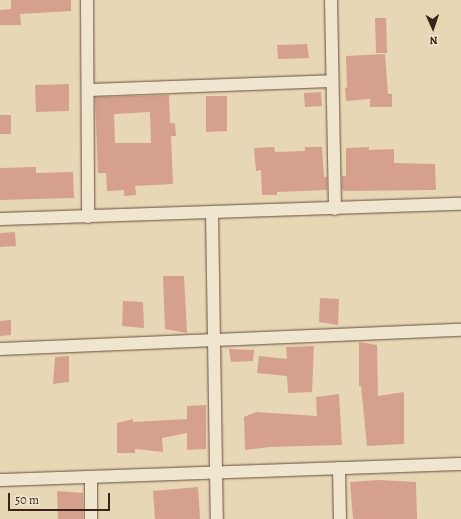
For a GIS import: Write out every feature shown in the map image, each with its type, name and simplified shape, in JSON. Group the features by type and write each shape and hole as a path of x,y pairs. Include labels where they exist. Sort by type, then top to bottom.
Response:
{"street":[{"path":"87,0 89,90 88,217"},
{"path":"331,0 335,208"},
{"path":"89,90 332,82"},
{"path":"0,219 461,204"},
{"path":"212,213 216,519"},
{"path":"0,349 461,330"},
{"path":"0,480 461,464"},
{"path":"339,468 340,519"},
{"path":"91,477 91,519"}],"building":[{"path":"11,0 71,0 71,11 20,14 21,25 0,25 0,10 11,9"},
{"path":"375,18 386,18 387,53 376,53"},
{"path":"307,44 309,58 278,59 277,45"},
{"path":"385,54 388,94 392,94 392,107 370,107 370,99 346,101 346,56"},
{"path":"69,84 69,111 36,112 35,85"},
{"path":"321,92 322,106 305,107 304,93"},
{"path":"169,95 170,123 175,123 176,136 171,136 173,184 135,186 136,195 124,196 124,190 107,191 106,173 98,173 95,97","holes":["150,112 151,143 115,143 114,114"]},
{"path":"206,96 227,96 227,131 206,132"},
{"path":"0,115 11,115 11,134 0,134"},
{"path":"274,147 275,152 305,151 305,147 322,147 324,177 327,177 327,190 277,192 277,195 262,195 261,170 256,171 254,148"},
{"path":"369,147 369,150 394,149 394,163 435,164 436,190 344,191 342,189 342,176 346,176 346,148"},
{"path":"36,167 36,173 73,172 74,198 0,200 0,168"},
{"path":"15,232 16,246 0,247 0,233"},
{"path":"163,276 184,276 187,333 165,329"},
{"path":"320,298 339,299 338,325 319,322"},
{"path":"123,301 143,302 144,328 122,326"},
{"path":"11,320 11,335 0,336 0,321"},
{"path":"359,342 377,345 378,396 404,392 404,444 367,446 361,386 359,386"},
{"path":"314,346 312,392 288,393 287,376 257,373 259,356 287,359 286,347"},
{"path":"229,349 254,350 253,361 231,362"},
{"path":"69,356 69,382 53,384 55,357"},
{"path":"339,394 342,445 270,447 245,450 244,417 256,412 317,416 316,397"},
{"path":"206,405 206,449 187,450 187,433 162,438 163,452 135,449 135,453 117,453 117,423 133,419 133,422 187,419 187,406"},
{"path":"378,480 416,482 417,519 353,519 350,482"},
{"path":"198,487 200,519 155,519 153,491"},
{"path":"57,491 83,493 83,519 58,519"}]}
